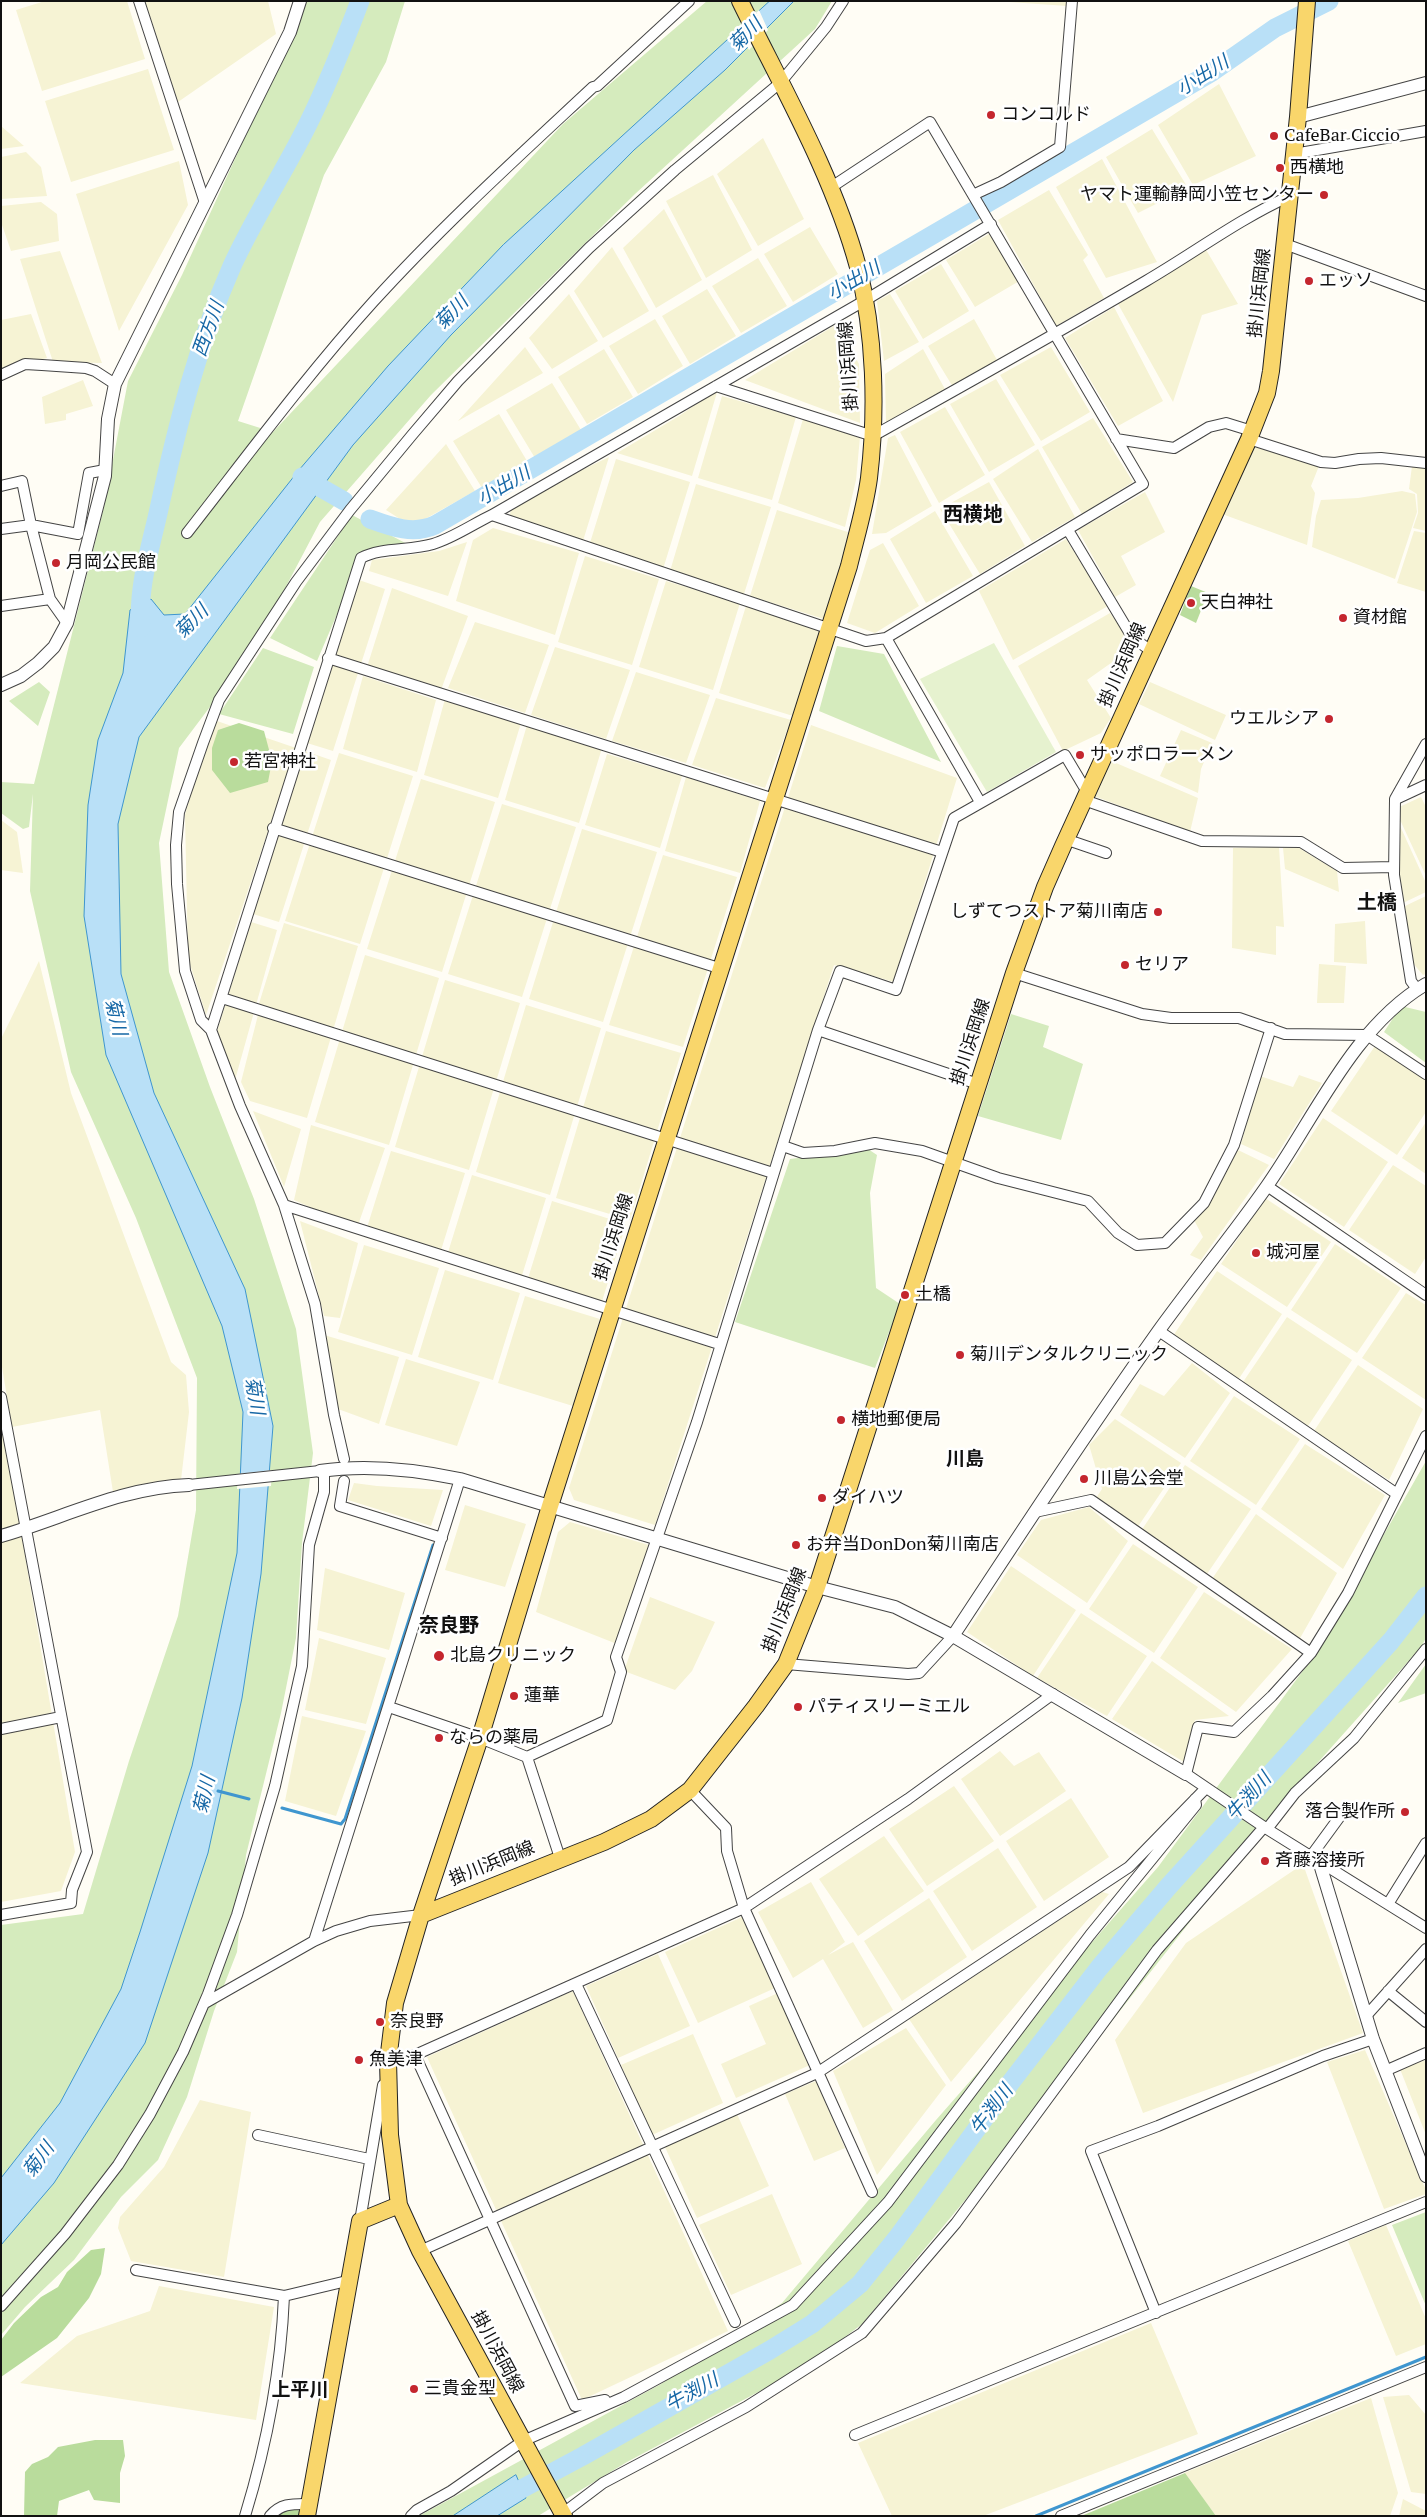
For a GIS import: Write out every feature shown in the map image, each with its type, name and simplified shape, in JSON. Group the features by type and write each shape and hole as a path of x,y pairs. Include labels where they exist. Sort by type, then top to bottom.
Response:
{"main road":[{"name":"掛川浜岡線","path":"561,2512 420,2251 399,2205 390,2135 388,2061 395,2003 420,1915 480,1738 550,1506 849,566 860,525 869,479 873,436 873,382 864,298 858,268 830,188 740,1"},
{"name":"掛川浜岡線","path":"420,1915 604,1842 651,1819 690,1790 756,1706 786,1664 817,1587 1014,973 1045,886 1267,394 1290,196 1307,1"},
{"path":"308,2510 351,2280 360,2220 399,2205"}],"street":[{"path":"139,1 206,203"},
{"path":"1,685 21,676 38,663 54,646 67,623 89,545 105,470 108,419 116,384 290,32 300,1"},
{"path":"187,532 293,396 373,303 417,256 593,87 597,86 689,1"},
{"path":"344,1459 334,1415 315,1304 284,1205 240,1106 211,1030 200,1020 185,971 177,884 176,845 180,812 220,700 302,574 350,510 458,382 590,248 675,170 780,83 826,27 843,1"},
{"path":"975,194 1001,182 1060,147 1072,1"},
{"path":"1298,117 1426,83"},
{"path":"492,515 866,640 886,638 1143,484 975,194 930,122 830,188"},
{"path":"1294,154 1426,131"},
{"path":"716,386 873,436 1184,259 1261,209 1290,196"},
{"path":"211,1030 273,828 361,558 370,553 412,549 435,543 492,515 991,224"},
{"path":"1285,244 1426,296"},
{"path":"1,375 25,364 86,368 95,371 116,384"},
{"path":"1116,439 1174,448 1209,427 1226,423 1250,435 1321,462 1335,463 1380,458 1426,463"},
{"path":"1,529 31,525 78,534 89,473 105,470"},
{"path":"1,486 22,481 50,599 67,623"},
{"path":"1068,530 1132,637 1151,651"},
{"path":"1,606 50,599"},
{"path":"886,638 980,802"},
{"path":"328,658 942,852"},
{"path":"786,1664 908,1674 919,1672 953,1636 1159,1331 1267,1186 1367,1035 1391,1009 1421,986 1411,981 1394,867 1395,799 1426,744"},
{"path":"389,1707 480,1738 527,1757 607,1720 621,1672 616,1657 658,1539 818,1030 840,971 896,990 954,818 1065,755 1086,796 1202,841 1301,842 1343,868 1394,867"},
{"path":"1395,799 1426,785"},
{"path":"273,828 722,969"},
{"path":"1065,839 1106,853"},
{"path":"1014,973 1142,1014 1171,1018 1239,1018 1285,1034 1367,1035 1426,1074"},
{"path":"222,998 773,1173"},
{"path":"783,1146 803,1153 814,1153 875,1143 922,1151 998,1178 1088,1201 1118,1233 1137,1244 1165,1243 1204,1203 1234,1144 1270,1028"},
{"path":"818,1030 978,1084"},
{"path":"1267,1186 1426,1294"},
{"path":"284,1205 720,1344"},
{"path":"1159,1331 1397,1494"},
{"path":"1,1397 87,1852 72,1890 71,1903 1,1915"},
{"path":"1186,1774 1198,1727 1234,1732 1278,1690 1311,1653 1348,1593 1426,1436"},
{"path":"1,1536 26,1529 82,1507 141,1492 189,1485 322,1471 386,1468 418,1470 460,1479 817,1587 895,1607 953,1636 1054,1694 1186,1774 1266,1828 1426,1928"},
{"path":"1,2306 65,2234 118,2165 150,2114 179,2060 205,2003 237,1915 277,1776 302,1666 310,1546 324,1492 322,1471"},
{"path":"314,1941 460,1479"},
{"path":"344,1481 340,1506 442,1538"},
{"path":"1035,1512 1091,1500 1311,1653"},
{"path":"561,2512 603,2484 746,2407 862,2334 956,2223 1157,1950 1296,1793 1354,1738 1426,1649"},
{"path":"360,2220 369,2159 388,2061 415,2055 744,1908 908,1799 1054,1694"},
{"path":"1,1729 61,1717"},
{"path":"527,1757 560,1858"},
{"path":"420,2251 491,2221 817,2073 1129,1867 1194,1798 1206,1788"},
{"path":"690,1790 726,1828 727,1851 744,1908 872,2192"},
{"path":"411,2516 525,2446 616,2401 793,2305 888,2202 1090,1935 1196,1805 1194,1798"},
{"path":"1315,1858 1342,1816"},
{"path":"1388,1904 1426,1843"},
{"path":"1315,1858 1373,2039 1426,2176"},
{"path":"205,2003 314,1941 370,1921 420,1915"},
{"path":"1366,2016 1426,1949"},
{"path":"576,1984 735,2322"},
{"path":"1388,1991 1426,2022"},
{"path":"1156,2313 1091,2150 1158,2126 1323,2056 1373,2039"},
{"path":"1385,2071 1426,2053"},
{"path":"415,2055 575,2406 607,2399 616,2401"},
{"path":"258,2135 369,2159"},
{"path":"855,2435 1426,2202"},
{"path":"136,2270 284,2296 351,2280"},
{"path":"245,2516 263,2458 272,2408 283,2325 284,2296"},
{"path":"1061,2516 1426,2367"},
{"path":"270,2516 277,2508 286,2505 308,2510"}],"shaded area":[{"path":"45,1 127,1 145,59 42,91 16,10"},
{"path":"145,1 268,1 276,34 178,102"},
{"path":"995,1 1068,1 1067,6"},
{"path":"148,69 174,150 71,182 45,101"},
{"path":"1219,84 1256,156 1193,185 1158,125"},
{"path":"1,126 24,146 1,149"},
{"path":"1152,129 1188,188 1138,213 1106,157"},
{"path":"763,138 804,219 758,246 717,174"},
{"path":"26,152 41,167 47,196 1,199 1,157"},
{"path":"1102,159 1157,262 1106,278 1056,187"},
{"path":"179,161 188,205 119,331 76,194"},
{"path":"713,175 752,250 706,278 666,201"},
{"path":"1049,190 1088,255 1083,260 1104,298 1056,326 998,220"},
{"path":"41,202 57,214 59,241 11,251 1,222 1,206"},
{"path":"664,209 702,280 656,308 623,248"},
{"path":"810,227 838,274 793,302 764,254"},
{"path":"992,232 1021,280 975,307 946,260"},
{"path":"612,247 649,311 603,338 574,291"},
{"path":"1205,248 1238,304 1202,315 1173,402 1118,304"},
{"path":"60,251 102,363 53,362 20,259"},
{"path":"758,258 787,306 741,333 712,286"},
{"path":"941,264 969,311 923,339 895,291"},
{"path":"707,289 736,336 690,364 662,316"},
{"path":"569,294 598,341 552,369 529,338"},
{"path":"890,294 919,342 884,361 877,301"},
{"path":"1114,307 1163,401 1118,426 1065,338"},
{"path":"31,314 47,358 1,369 1,320"},
{"path":"655,319 683,366 638,394 609,346"},
{"path":"974,319 997,360 953,387 928,346"},
{"path":"837,324 859,364 860,423 745,380"},
{"path":"525,347 543,373 458,421"},
{"path":"1051,347 1090,412 1041,441 1000,375"},
{"path":"604,349 633,397 587,424 558,377"},
{"path":"923,349 946,391 886,423 885,374"},
{"path":"996,379 1035,445 989,472 950,404"},
{"path":"83,380 93,406 66,414 66,420 45,424 42,397"},
{"path":"552,383 581,430 535,458 506,410"},
{"path":"718,389 692,476 617,453 679,416"},
{"path":"722,396 796,417 772,500 698,478"},
{"path":"945,407 985,475 939,503 900,432"},
{"path":"499,414 527,461 482,488 453,441"},
{"path":"1093,418 1133,482 1082,514 1042,447"},
{"path":"803,419 860,437 856,480 845,527 778,503"},
{"path":"895,435 932,506 886,533 872,534 888,438"},
{"path":"446,444 475,491 418,523 400,519 386,510"},
{"path":"1252,446 1319,466 1311,486 1315,493 1307,545 1222,514"},
{"path":"1038,449 1075,517 1032,542 993,479"},
{"path":"609,457 582,544 508,521 513,503"},
{"path":"616,459 690,482 663,569 589,546"},
{"path":"1412,466 1426,468 1426,531 1413,528 1418,513 1417,494 1409,489"},
{"path":"989,482 1025,546 980,574 940,509"},
{"path":"696,484 771,507 744,594 670,571"},
{"path":"1402,491 1415,494 1417,512 1395,579 1312,547 1316,516 1321,500 1358,498"},
{"path":"1145,492 1165,532 1121,556 1136,585 1115,597 1078,530"},
{"path":"777,510 851,533 824,619 750,596"},
{"path":"935,511 973,576 926,603 890,539"},
{"path":"493,528 579,553 555,635 456,601 473,540"},
{"path":"1414,531 1426,533 1426,592 1397,583"},
{"path":"1066,539 1108,606 1013,660 979,591"},
{"path":"467,542 448,596 369,571 372,560 439,551"},
{"path":"883,543 919,606 875,633 847,623 870,550"},
{"path":"585,556 659,579 632,665 558,642"},
{"path":"359,580 385,589 333,751 307,743"},
{"path":"666,581 740,603 713,690 639,667"},
{"path":"392,588 468,616 441,690 367,667"},
{"path":"746,606 820,629 793,716 719,693"},
{"path":"1110,613 1135,646 1087,680 1111,718 1101,733 1063,751 1018,666"},
{"path":"475,622 549,645 525,713 448,688"},
{"path":"555,647 630,670 606,739 531,715"},
{"path":"636,672 710,695 686,763 612,741"},
{"path":"363,676 436,700 417,772 343,749"},
{"path":"1150,682 1226,715 1215,740 1139,704"},
{"path":"716,698 791,720 765,788 692,765"},
{"path":"445,699 521,723 498,798 424,775"},
{"path":"217,721 296,748 206,1015 188,958 185,815 194,782"},
{"path":"527,725 602,748 579,823 505,800"},
{"path":"811,725 957,778 894,982 834,965 655,1525 574,1500 569,1488"},
{"path":"1181,730 1212,743 1201,769 1198,793 1160,776"},
{"path":"305,751 331,760 279,922 253,914"},
{"path":"339,753 413,776 360,944 285,921"},
{"path":"607,754 682,776 660,848 585,825"},
{"path":"1109,760 1198,798 1190,832 1094,796"},
{"path":"686,777 760,801 740,873 665,851"},
{"path":"421,779 495,802 442,972 367,949"},
{"path":"1421,797 1426,807 1426,876 1395,809"},
{"path":"502,804 576,827 522,997 448,974"},
{"path":"1396,817 1426,883 1426,892 1403,903 1394,867"},
{"path":"1,820 17,832 23,873 1,870"},
{"path":"582,829 657,852 603,1022 529,999"},
{"path":"1279,847 1284,927 1276,926 1276,955 1232,948 1233,848"},
{"path":"1283,848 1299,848 1337,871 1339,892 1285,869"},
{"path":"663,855 737,877 683,1047 609,1025"},
{"path":"1426,896 1426,974 1423,975 1411,961 1405,906"},
{"path":"1365,921 1367,964 1334,962 1335,924"},
{"path":"251,922 277,930 235,1080 216,1035"},
{"path":"284,923 358,946 307,1118 250,1101 241,1082 259,1011 257,1010"},
{"path":"365,955 439,978 389,1145 315,1122"},
{"path":"39,961 71,1093 171,1362 186,1375 189,1412 181,1480 113,1492 100,1410 12,1427 1,1361 1,1039"},
{"path":"1319,964 1346,966 1344,1003 1317,1003"},
{"path":"445,980 520,1003 469,1170 395,1147"},
{"path":"526,1005 601,1028 550,1195 476,1172"},
{"path":"606,1031 681,1053 630,1220 556,1198"},
{"path":"1375,1046 1426,1079 1426,1112 1397,1155 1331,1111"},
{"path":"1299,1075 1322,1083 1274,1159 1241,1144 1260,1076 1293,1087"},
{"path":"253,1111 301,1129 284,1187"},
{"path":"1323,1118 1388,1162 1344,1227 1279,1184"},
{"path":"1426,1122 1426,1174 1402,1158"},
{"path":"311,1125 385,1148 357,1228 294,1200"},
{"path":"1238,1150 1269,1165 1201,1260 1190,1255 1203,1237 1194,1220"},
{"path":"391,1151 465,1173 438,1260 364,1237"},
{"path":"1393,1165 1426,1186 1426,1257 1415,1274 1349,1230"},
{"path":"472,1175 546,1198 519,1285 445,1262"},
{"path":"1265,1198 1331,1242 1287,1307 1221,1264"},
{"path":"552,1201 626,1224 599,1311 525,1288"},
{"path":"300,1221 358,1243 340,1318 324,1316"},
{"path":"1335,1244 1401,1288 1357,1353 1291,1310"},
{"path":"364,1245 439,1268 412,1355 338,1332"},
{"path":"445,1270 520,1293 493,1380 418,1357"},
{"path":"1217,1271 1282,1314 1238,1380 1173,1336"},
{"path":"1406,1293 1426,1305 1426,1400 1362,1358"},
{"path":"525,1296 600,1319 573,1406 498,1383"},
{"path":"1287,1317 1352,1360 1308,1426 1243,1382"},
{"path":"324,1335 399,1357 379,1424 338,1409"},
{"path":"406,1359 480,1382 457,1446 385,1425"},
{"path":"1192,1363 1230,1393 1185,1458 1120,1415 1140,1384 1164,1396"},
{"path":"1358,1365 1423,1409 1389,1480 1314,1431"},
{"path":"1234,1396 1300,1439 1256,1505 1190,1461"},
{"path":"1,1413 75,1852 61,1891 1,1902"},
{"path":"1115,1419 1181,1463 1137,1528 1096,1498 1102,1489 1089,1445"},
{"path":"1305,1444 1385,1495 1343,1569 1261,1509"},
{"path":"1185,1465 1251,1509 1207,1574 1141,1531"},
{"path":"354,1483 443,1490 431,1526 348,1500"},
{"path":"465,1505 526,1524 505,1587 445,1570"},
{"path":"1089,1507 1128,1541 1087,1603 1017,1555 1041,1520"},
{"path":"1256,1514 1337,1573 1299,1640 1212,1579"},
{"path":"570,1522 649,1545 617,1644 536,1612 558,1532"},
{"path":"1133,1544 1198,1587 1154,1653 1089,1609"},
{"path":"1011,1566 1076,1610 1033,1676 967,1632"},
{"path":"325,1568 405,1593 389,1650 317,1630"},
{"path":"1204,1592 1292,1649 1236,1712 1160,1658"},
{"path":"650,1597 715,1622 692,1671 675,1690 624,1671"},
{"path":"1081,1613 1147,1656 1107,1716 1037,1678"},
{"path":"319,1638 386,1658 366,1724 305,1710"},
{"path":"1152,1661 1229,1716 1195,1720 1184,1762 1112,1719"},
{"path":"302,1716 366,1731 336,1816 285,1801"},
{"path":"1000,1751 1014,1766 1039,1752 1066,1791 1000,1836 961,1779"},
{"path":"954,1786 994,1841 927,1886 889,1829"},
{"path":"1071,1798 1109,1857 1044,1901 1006,1841"},
{"path":"884,1836 924,1891 858,1936 819,1879"},
{"path":"998,1848 1037,1907 972,1951 933,1891"},
{"path":"1303,1864 1363,2033 1143,2113 1115,2040 1186,1943"},
{"path":"811,1882 845,1942 828,1955 853,1942 893,2010 863,2028 823,1959 793,1978 758,1912"},
{"path":"1102,1892 1109,1894 951,2082 909,2019"},
{"path":"929,1898 967,1957 902,2001 864,1941"},
{"path":"742,1917 775,1988 698,2023 665,1952"},
{"path":"658,1954 690,2026 618,2058 586,1986"},
{"path":"573,1991 728,2331 582,2400 427,2057"},
{"path":"778,1993 810,2065 736,2098 721,2064 766,2044 749,2006"},
{"path":"906,2028 946,2085 877,2175 833,2071"},
{"path":"693,2034 723,2103 652,2135 621,2065"},
{"path":"1365,2050 1426,2190 1426,2194 1384,2209 1327,2062"},
{"path":"1426,2060 1426,2135 1400,2069"},
{"path":"816,2081 845,2148 814,2161 785,2094"},
{"path":"200,2100 251,2112 224,2277 131,2261 118,2228 120,2217 164,2167"},
{"path":"737,2114 769,2186 697,2218 665,2147"},
{"path":"772,2194 802,2264 731,2295 699,2225"},
{"path":"1386,2225 1426,2319 1426,2344 1396,2356 1348,2241"},
{"path":"159,2286 274,2307 256,2420 20,2383 77,2336 150,2311"},
{"path":"1151,2323 1198,2434 983,2516 892,2516 858,2443"},
{"path":"1409,2395 1426,2415 1426,2494 1411,2492 1383,2397"},
{"path":"1371,2398 1398,2493 1390,2516 1216,2516 1184,2473"},
{"path":"1403,2499 1426,2511 1426,2516 1399,2516"}],"green space":[{"path":"307,1 405,1 386,62 324,175 238,421 273,432 563,124 707,1 832,1 815,29 635,194 431,395 320,522 252,651 179,748 159,843 169,972 210,1087 254,1199 296,1329 313,1453 302,1543 296,1638 281,1713 246,1855 237,1952 214,2011 187,2097 158,2160 121,2197 74,2260 25,2307 1,2335 1,1925 83,1914 129,1761 178,1616 196,1510 197,1378 136,1218 71,1072 30,891 33,794 29,827 23,829 1,813 1,782 34,784 104,507 128,381 182,275"},
{"path":"352,515 411,546 361,558 317,661 270,638"},
{"path":"1191,586 1208,593 1196,623 1180,615"},
{"path":"994,643 1056,752 987,792 920,679"},
{"path":"837,646 884,654 941,762 819,711"},
{"path":"263,648 314,667 293,734 219,714"},
{"path":"39,682 50,692 38,726 9,701"},
{"path":"239,723 264,731 272,761 268,782 230,793 212,770 212,748 218,730"},
{"path":"1401,1006 1426,1012 1426,1063 1384,1032"},
{"path":"1011,1014 1049,1026 1043,1047 1083,1064 1061,1140 978,1116"},
{"path":"868,1149 877,1155 870,1193 876,1288 900,1304 875,1368 735,1322 790,1159"},
{"path":"1426,1461 1426,1638 1421,1647 1296,1787 1075,2068 862,2324 807,2366 627,2462 538,2516 419,2516 661,2384 782,2303 936,2120 1158,1867 1316,1653"},
{"path":"1426,1664 1426,1693 1398,1703"},
{"path":"1426,2212 1426,2306 1392,2225"},
{"path":"105,2248 101,2274 89,2298 57,2338 1,2377 1,2340 14,2323 41,2297 58,2287 67,2272 91,2250"},
{"path":"95,2440 123,2440 125,2456 120,2473 120,2503 94,2500 89,2490 59,2501 57,2516 24,2516 25,2472 32,2464 48,2457 58,2447"},
{"path":"1185,2473 1216,2516 1081,2516 1091,2512"},
{"path":"296,2504 301,2516 270,2516"}],"water":[{"name":"菊川","path":"770,1 794,1 725,70 634,150 451,335 353,445 139,737 118,824 121,974 154,1093 245,1289 273,1426 261,1574 242,1698 208,1853 145,2043 54,2183 1,2245 1,2178 60,2103 121,1989 192,1766 237,1553 243,1412 222,1326 106,1055 84,916 88,805 98,740 123,673 130,610 151,599 164,615 185,614 299,470 388,366 503,245"},
{"path":"516,2475 526,2498 497,2516 453,2516"}],"pier":[{"path":"759,10 768,30 749,50 738,29"},
{"path":"272,1470 271,1486 237,1489 238,1474"}],"waterway":[{"name":"西方川","path":"141,628 141,598 149,553 181,416 209,325 232,266 314,111 360,1"},
{"name":"小出川","path":"370,519 394,527 411,530 435,525 1212,72 1275,28 1329,1"},
{"name":"小出川","path":"302,477 344,501"},
{"path":"282,1808 341,1824 345,1819 433,1545"},
{"name":"牛渕川","path":"471,2516 583,2456 770,2350 812,2324 860,2284 897,2238 1011,2082 1099,1968 1168,1887 1391,1641 1426,1596"},
{"name":"菊川","path":"218,1791 249,1799"},
{"path":"1036,2516 1426,2357"}],"place":[{"name":"コンコルド","path":"991,115"},
{"name":"CafeBar Ciccio","path":"1274,136"},
{"name":"西横地","path":"1280,168"},
{"name":"ヤマト運輸静岡小笠センター","path":"1324,195"},
{"name":"エッソ","path":"1309,281"},
{"name":"月岡公民館","path":"56,563"},
{"name":"天白神社","path":"1191,603"},
{"name":"資材館","path":"1343,618"},
{"name":"ウエルシア","path":"1329,719"},
{"name":"サッポロラーメン","path":"1080,755"},
{"name":"若宮神社","path":"234,762"},
{"name":"しずてつストア菊川南店","path":"1158,912"},
{"name":"セリア","path":"1125,965"},
{"name":"城河屋","path":"1256,1253"},
{"name":"土橋","path":"905,1295"},
{"name":"菊川デンタルクリニック","path":"960,1355"},
{"name":"横地郵便局","path":"841,1420"},
{"name":"川島公会堂","path":"1084,1479"},
{"name":"ダイハツ","path":"822,1498"},
{"name":"お弁当DonDon菊川南店","path":"796,1545"},
{"name":"北島クリニック","path":"439,1656"},
{"name":"蓮華","path":"514,1696"},
{"name":"パティスリーミエル","path":"798,1707"},
{"name":"ならの薬局","path":"439,1738"},
{"name":"落合製作所","path":"1405,1812"},
{"name":"斉藤溶接所","path":"1265,1861"},
{"name":"奈良野","path":"380,2022"},
{"name":"魚美津","path":"359,2060"},
{"name":"三貴金型","path":"414,2389"}],"district":[{"name":"西横地","path":"973,515"},
{"name":"土橋","path":"1377,903"},
{"name":"川島","path":"965,1460"},
{"name":"奈良野","path":"449,1626"},
{"name":"上平川","path":"300,2391"}]}
